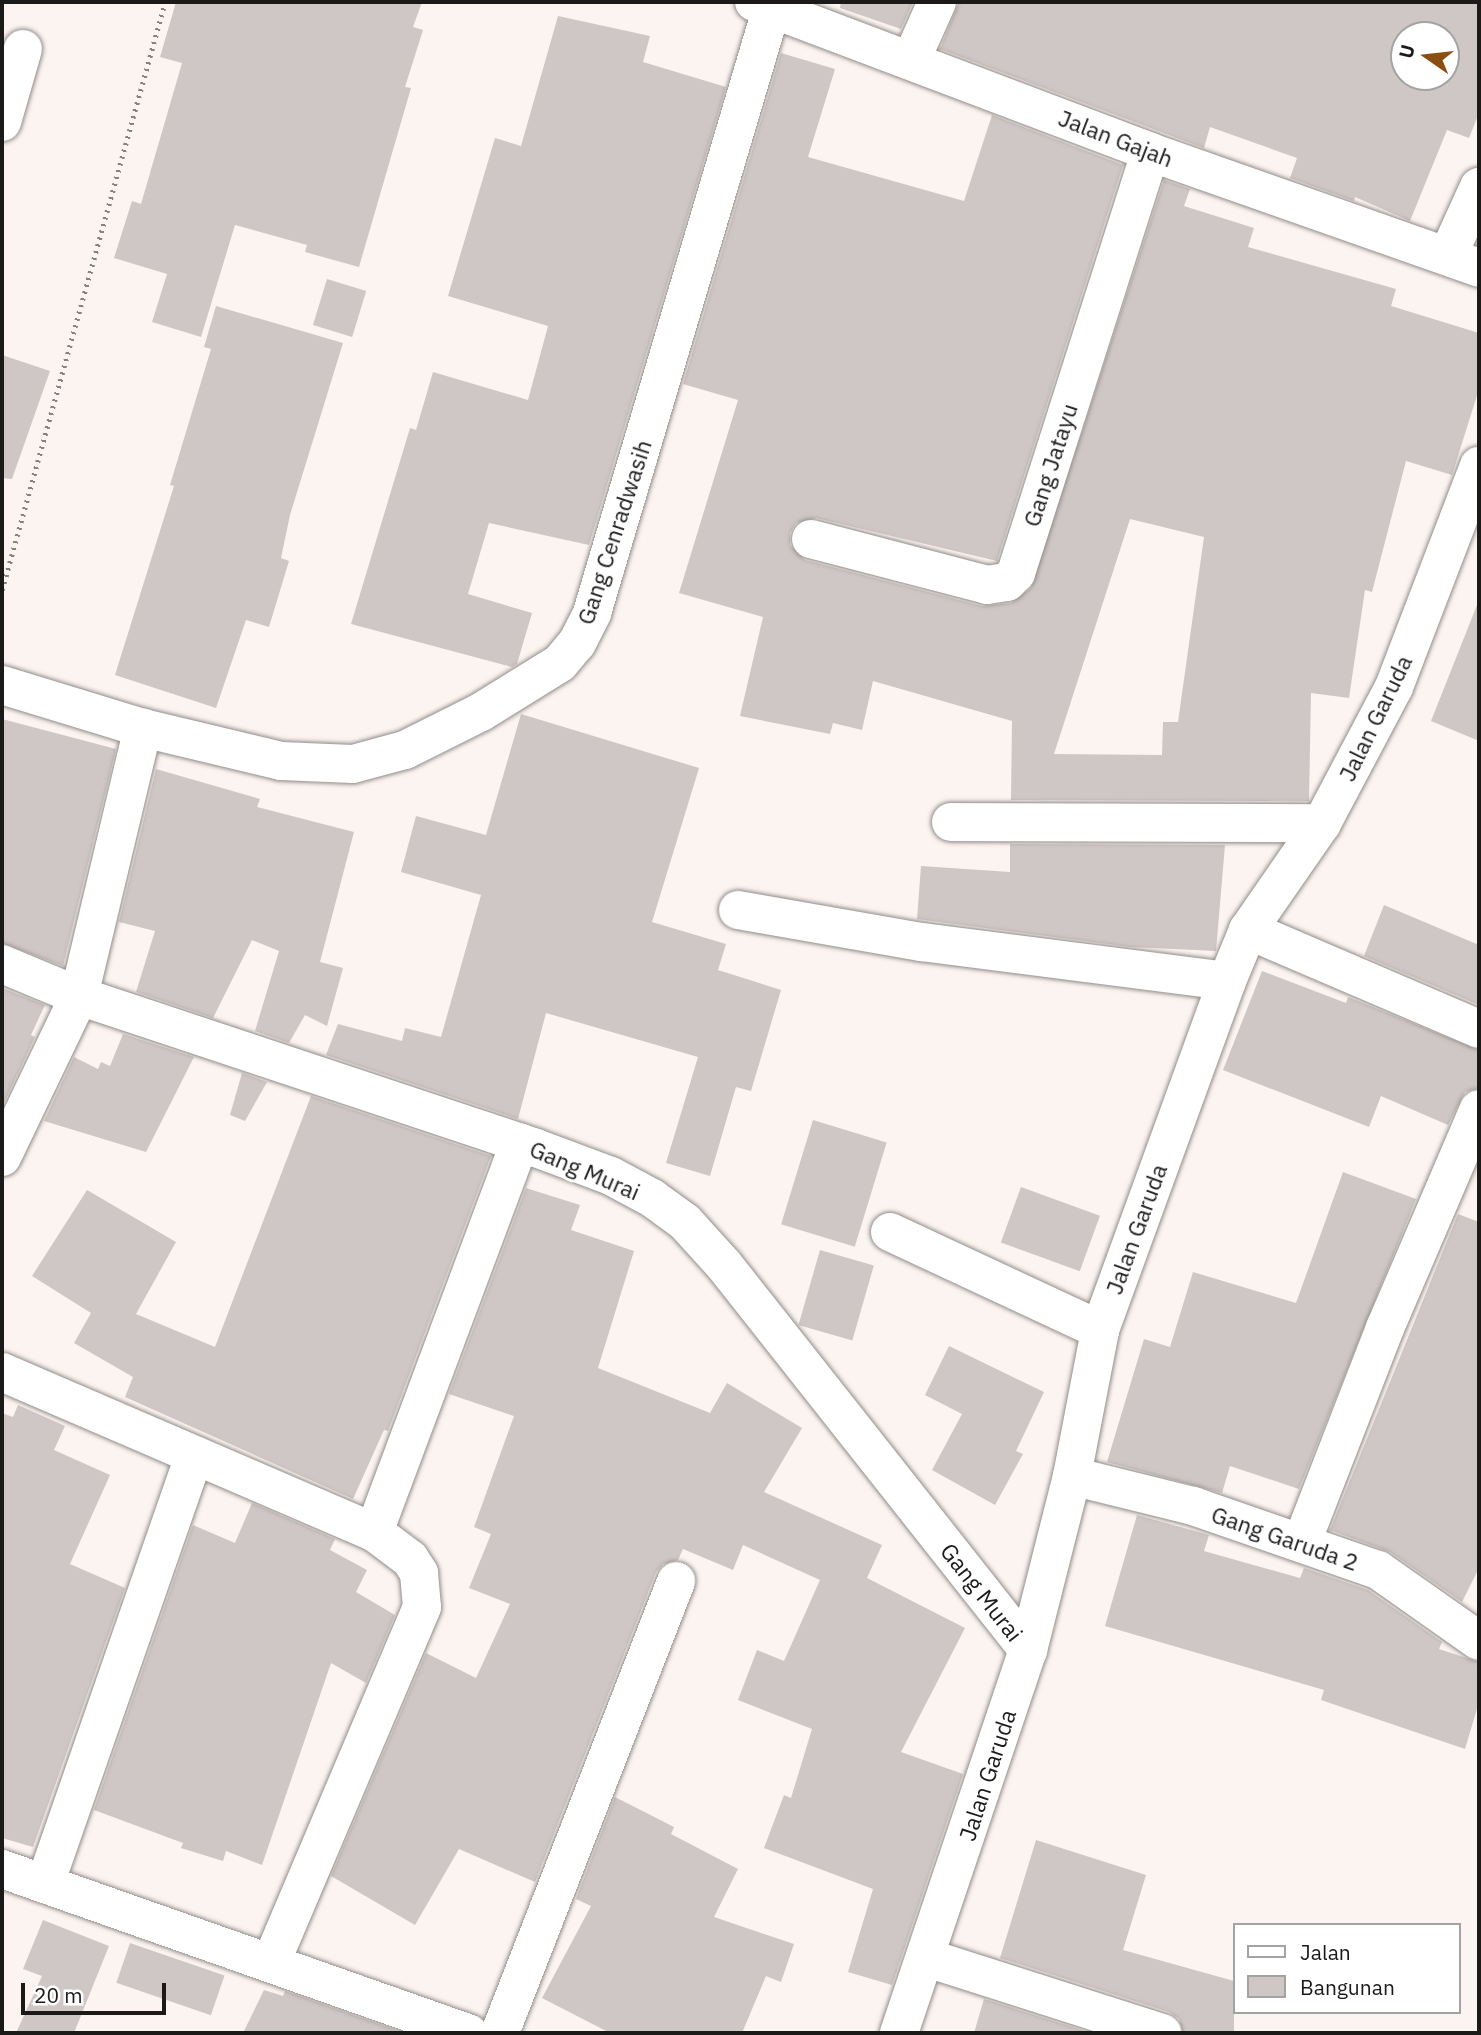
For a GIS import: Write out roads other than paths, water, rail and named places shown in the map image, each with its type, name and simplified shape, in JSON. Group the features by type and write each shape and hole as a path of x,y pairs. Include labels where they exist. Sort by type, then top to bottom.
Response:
{"street":[{"path":"912,58 937,2"},
{"name":"Jalan Gajah","path":"763,4 912,58 1150,152 1464,262"},
{"name":"Gang Cenradwasih","path":"2,685 143,729 281,761 354,764 405,750 491,707 560,663 577,643 592,613 763,4"},
{"path":"2,122 23,49"},
{"name":"Gang Jatayu","path":"811,539 986,585 1007,582 1016,573 1150,152"},
{"path":"1464,262 1479,187"},
{"name":"Jalan Garuda","path":"899,2033 927,1958 1028,1650 1072,1476 1100,1330 1227,981 1248,930 1322,823 1394,687 1479,466"},
{"path":"2,1157 79,996 143,729"},
{"path":"951,822 1322,823"},
{"path":"738,910 922,942 1227,981"},
{"path":"1248,930 1479,1029"},
{"name":"Gang Murai","path":"2,964 79,996 520,1142 611,1176 685,1222 724,1265 1028,1650"},
{"path":"1302,1542 1385,1328 1479,1109"},
{"path":"374,1532 520,1142"},
{"path":"890,1232 1100,1330"},
{"path":"2,1372 374,1532 402,1552 419,1573 422,1607 271,1962"},
{"path":"45,1884 194,1455"},
{"name":"Gang Garuda 2","path":"1072,1476 1193,1506 1302,1542 1378,1570 1475,1624"},
{"path":"500,2033 677,1581"},
{"path":"2,1869 469,2033"},
{"path":"927,1958 1161,2033"}]}
